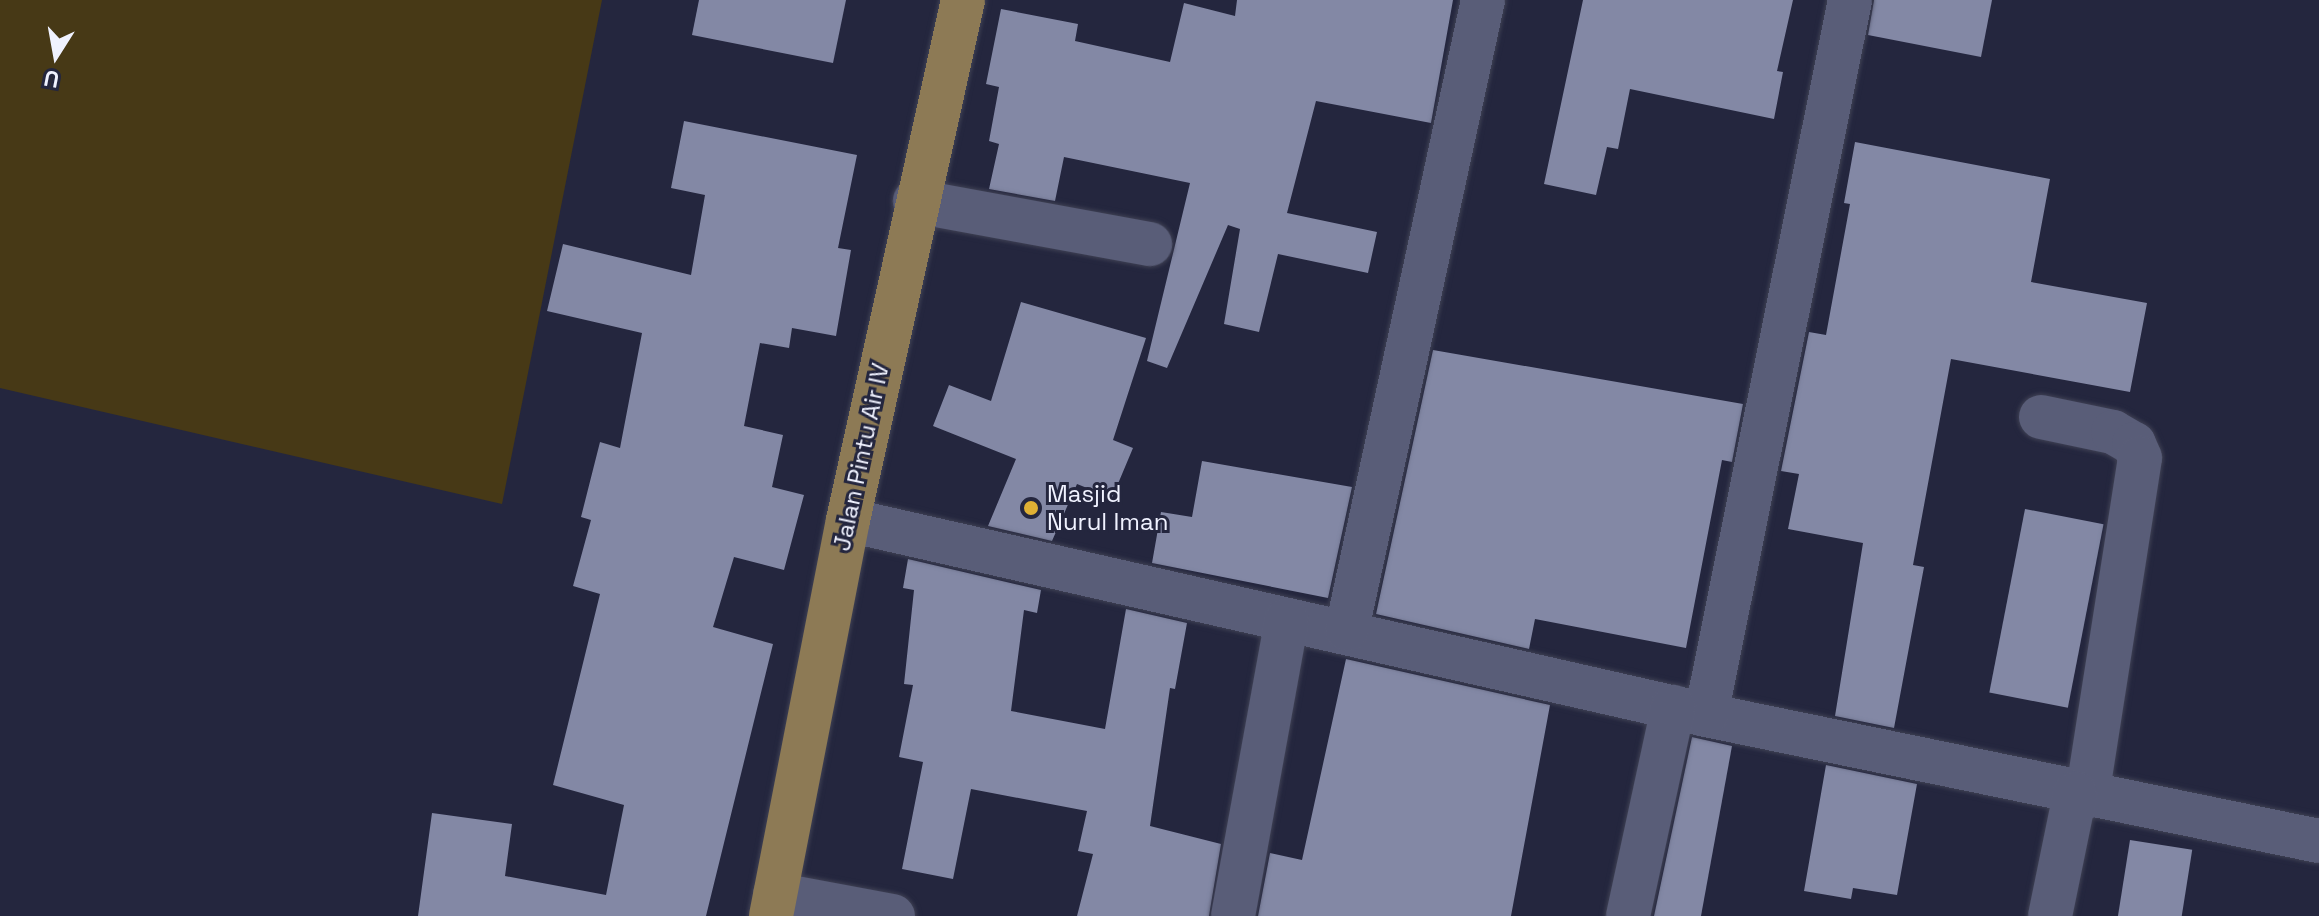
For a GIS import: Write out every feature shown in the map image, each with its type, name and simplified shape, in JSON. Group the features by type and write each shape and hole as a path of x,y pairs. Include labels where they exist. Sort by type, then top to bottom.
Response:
{"main road":[{"name":"Jalan Pintu Air IV","path":"773,905 848,520 915,201 963,0"}],"street":[{"path":"1347,629 1483,0"},
{"path":"1628,916 1690,711 1850,0"},
{"path":"915,201 1150,244"},
{"path":"2041,417 2113,432 2134,444 2140,458 2081,795 2050,916"},
{"path":"848,520 1287,620 1347,629 1690,711 2081,795 2319,841"},
{"path":"1233,916 1287,620"},
{"path":"773,905 893,916"}],"shaded area":[{"path":"0,0 602,0 502,504 0,388"}],"building":[{"path":"699,0 846,0 833,63 692,35"},
{"path":"1237,0 1453,0 1431,123 1316,101 1287,213 1377,232 1368,273 1278,254 1259,332 1224,324 1240,229 1228,225 1167,368 1147,361 1190,183 1064,157 1055,201 989,189 999,144 989,141 999,87 986,84 1001,9 1078,24 1075,41 1170,62 1184,3 1235,16"},
{"path":"1583,0 1793,0 1777,71 1783,72 1774,119 1630,89 1618,149 1607,147 1596,195 1544,184"},
{"path":"1874,0 1992,0 1981,57 1868,35"},
{"path":"684,121 857,155 838,248 851,250 836,336 792,328 789,348 760,343 744,426 783,435 772,487 804,495 784,570 734,557 713,627 773,644 706,916 418,916 432,813 512,824 505,876 606,895 624,805 553,785 600,594 573,586 591,520 581,517 600,442 620,448 642,333 547,311 563,244 691,275 705,195 671,188"},
{"path":"1855,142 2050,179 2031,282 2147,303 2130,392 1951,359 1913,565 1924,567 1894,728 1835,716 1863,543 1788,529 1799,474 1781,471 1809,332 1826,335 1850,204 1844,203"},
{"path":"1021,302 1146,338 1113,440 1133,448 1112,498 1077,484 1052,541 988,526 1016,459 933,426 949,385 991,401"},
{"path":"1433,350 1743,404 1732,462 1722,460 1686,648 1535,619 1529,649 1376,614"},
{"path":"1202,461 1352,487 1328,598 1152,563 1161,512 1192,517"},
{"path":"2025,509 2104,524 2068,708 1989,693"},
{"path":"908,559 1041,590 1037,613 1024,610 1011,711 1105,729 1126,609 1187,623 1175,689 1170,688 1150,826 1221,844 1209,916 1077,916 1093,854 1078,851 1087,811 971,789 953,879 902,869 923,762 899,757 913,685 904,684 914,590 903,588"},
{"path":"1346,659 1550,705 1511,916 1258,916 1270,853 1302,860"},
{"path":"1692,737 1732,746 1701,916 1654,916"},
{"path":"1826,765 1917,784 1897,895 1853,888 1851,899 1804,891"},
{"path":"2130,840 2192,850 2182,916 2118,916"}],"place":[{"name":"Masjid Nurul Iman","path":"1031,508"}]}
